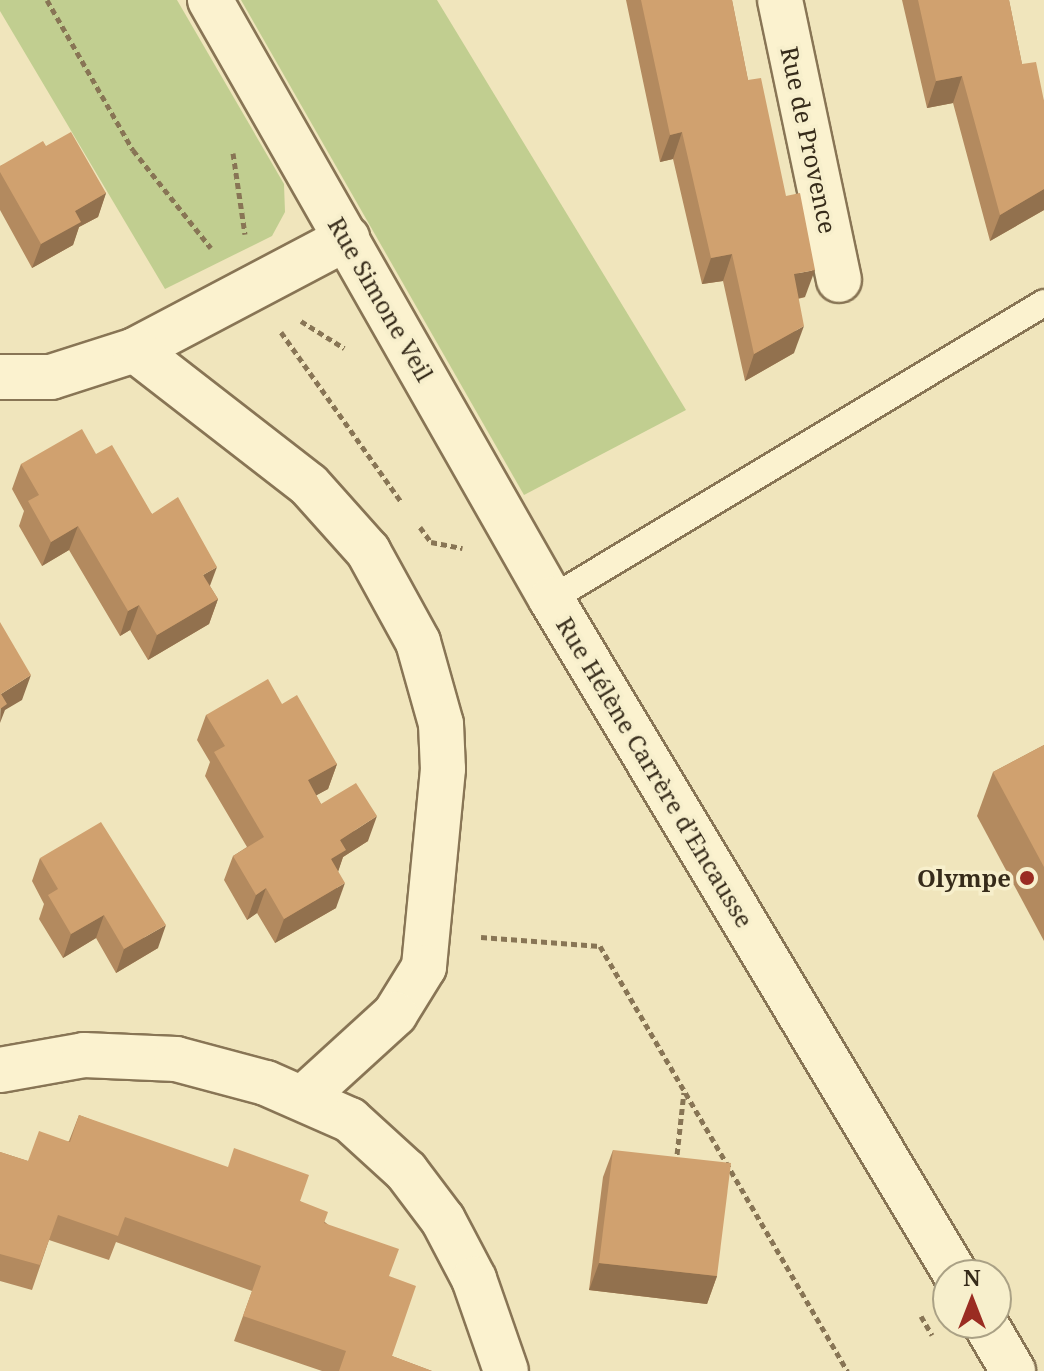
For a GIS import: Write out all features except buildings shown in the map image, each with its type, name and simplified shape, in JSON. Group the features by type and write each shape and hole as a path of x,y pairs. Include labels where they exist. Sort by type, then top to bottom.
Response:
{"street":[{"name":"Rue Simone Veil","path":"210,0 551,599"},
{"name":"Rue de Provence","path":"780,0 839,280"},
{"path":"0,377 51,377 135,350 347,238"},
{"path":"135,350 309,485 396,596 441,724 430,933 413,990 304,1097"},
{"name":"Rue Hélène Carrère d’Encausse","path":"551,599 946,1259"},
{"path":"0,1070 84,1055 146,1056 226,1069 304,1097 350,1120 418,1184 474,1279 506,1371"},
{"path":"994,1339 1013,1371"}],"lane":[{"name":"Rue Hélène Carrère d’Encausse","path":"551,599 1044,303"}],"path":[{"path":"430,933 600,946 847,1371"},
{"path":"675,1169 684,1092"}],"green space":[{"path":"0,0 177,0 284,184 285,212 272,236 165,289 0,11"},
{"path":"241,0 437,0 686,410 524,495"}],"place":[{"name":"Olympe","path":"1027,878"}]}
